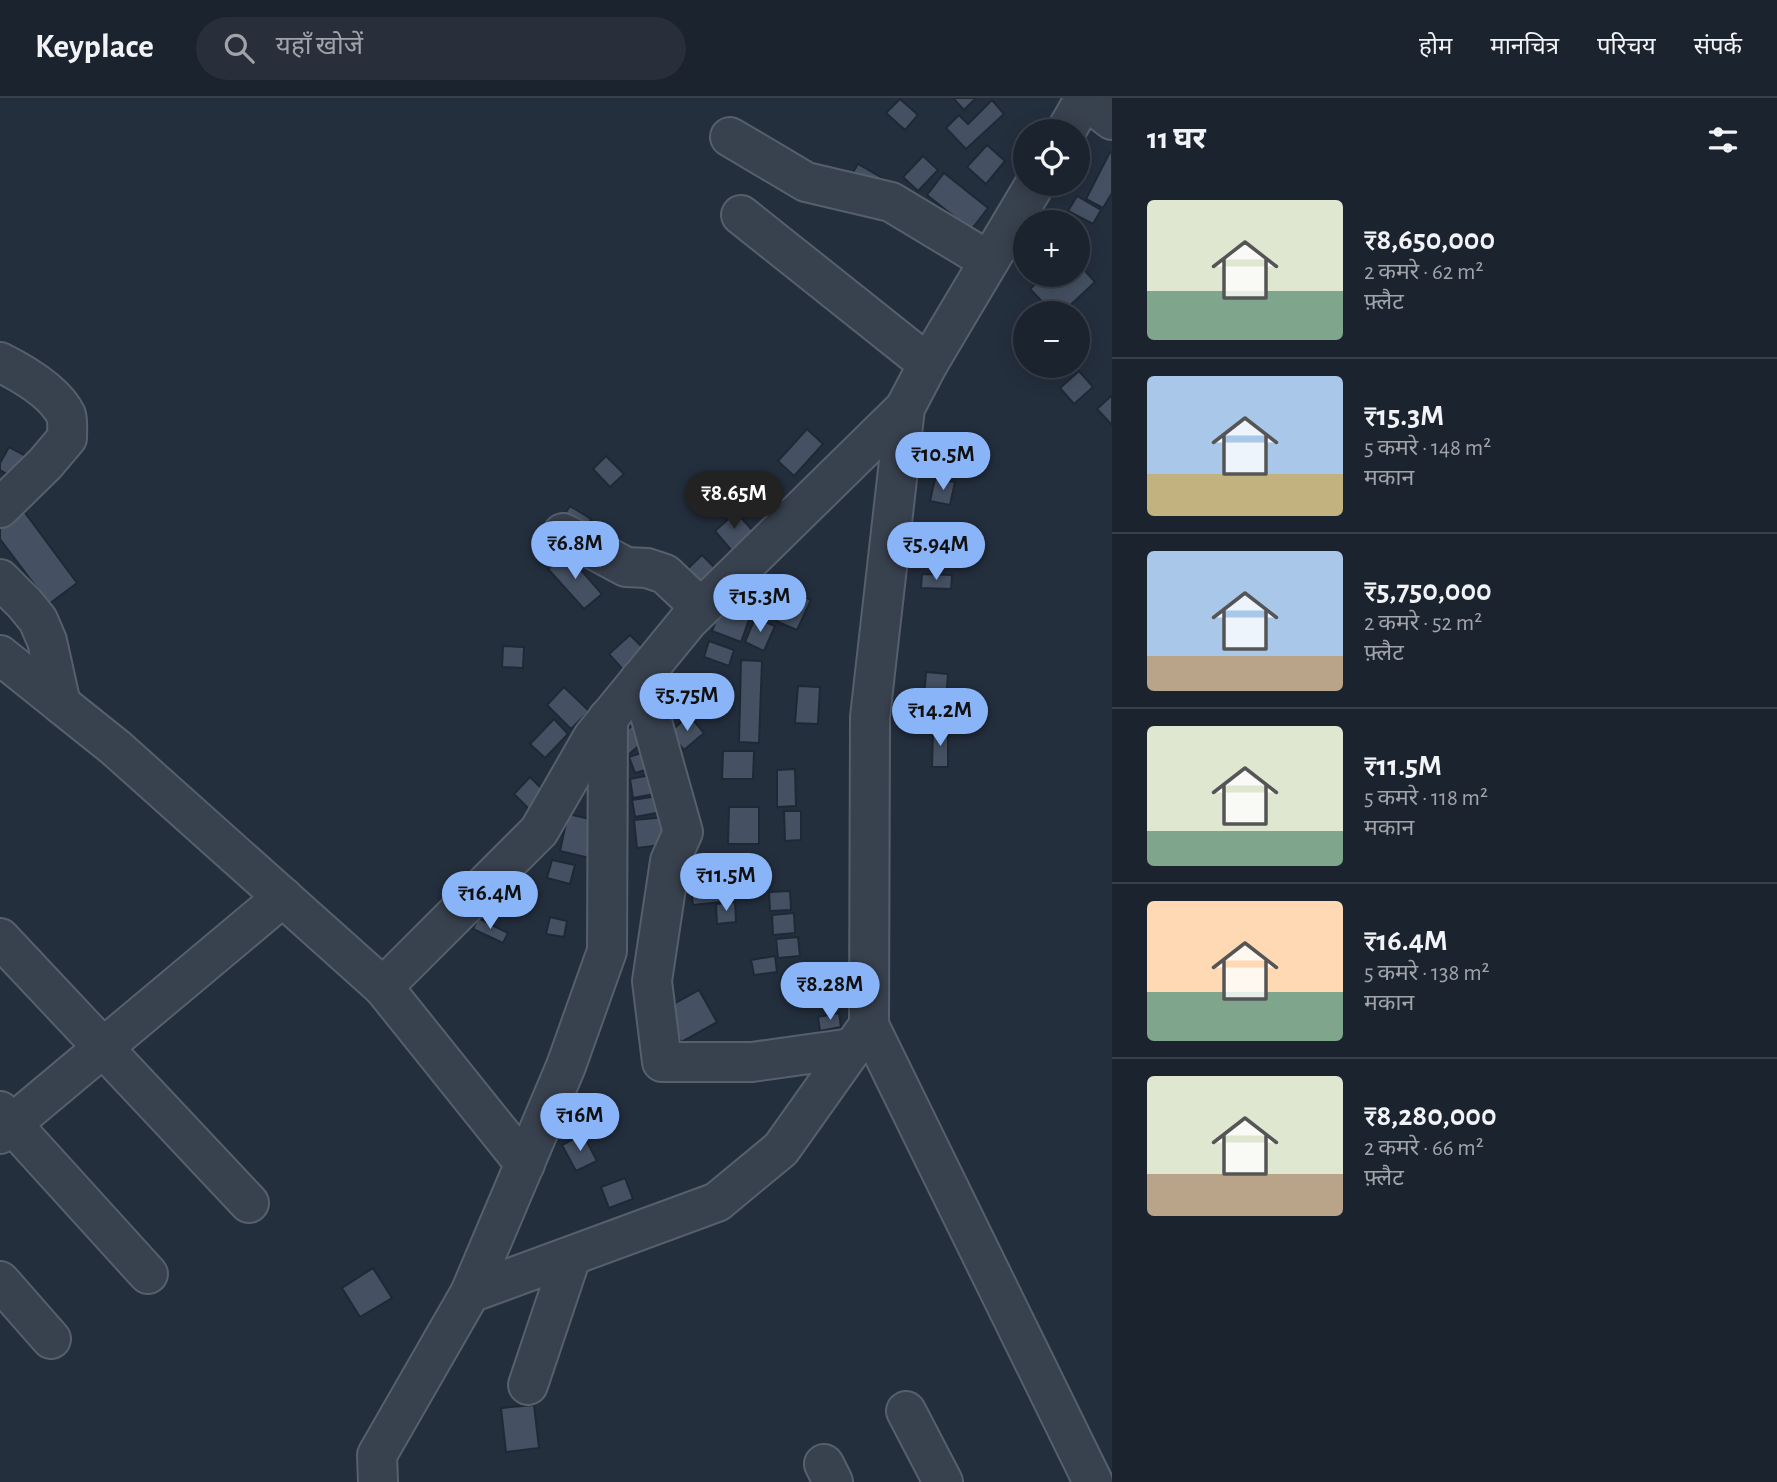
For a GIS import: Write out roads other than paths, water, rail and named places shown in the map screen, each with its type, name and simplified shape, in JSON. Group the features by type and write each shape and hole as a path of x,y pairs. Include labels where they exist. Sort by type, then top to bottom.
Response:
{"street":[{"path":"1079,119 1094,106"},
{"path":"730,137 806,182 894,204 989,261"},
{"path":"383,988 539,831 593,737 701,608 905,408 928,364 1028,196"},
{"path":"741,215 928,364"},
{"path":"0,362 22,373 49,394 66,416 67,438 0,509"},
{"path":"905,408 870,717 861,1037 1093,1482"},
{"path":"563,533 626,567 647,568 665,574 701,608"},
{"path":"0,579 38,620 47,641 61,704"},
{"path":"0,655 116,748 383,988 525,1164"},
{"path":"640,679 683,832 670,861 652,981 662,1062 752,1062 861,1037"},
{"path":"378,1482 377,1455 470,1293 566,1066 607,950 608,718"},
{"path":"148,1275 4,1123 104,1048 283,897"},
{"path":"0,938 249,1203"},
{"path":"470,1293 717,1202 781,1149 861,1037"},
{"path":"528,1385 571,1258"},
{"path":"0,1281 51,1339"},
{"path":"906,1411 943,1482"}]}
